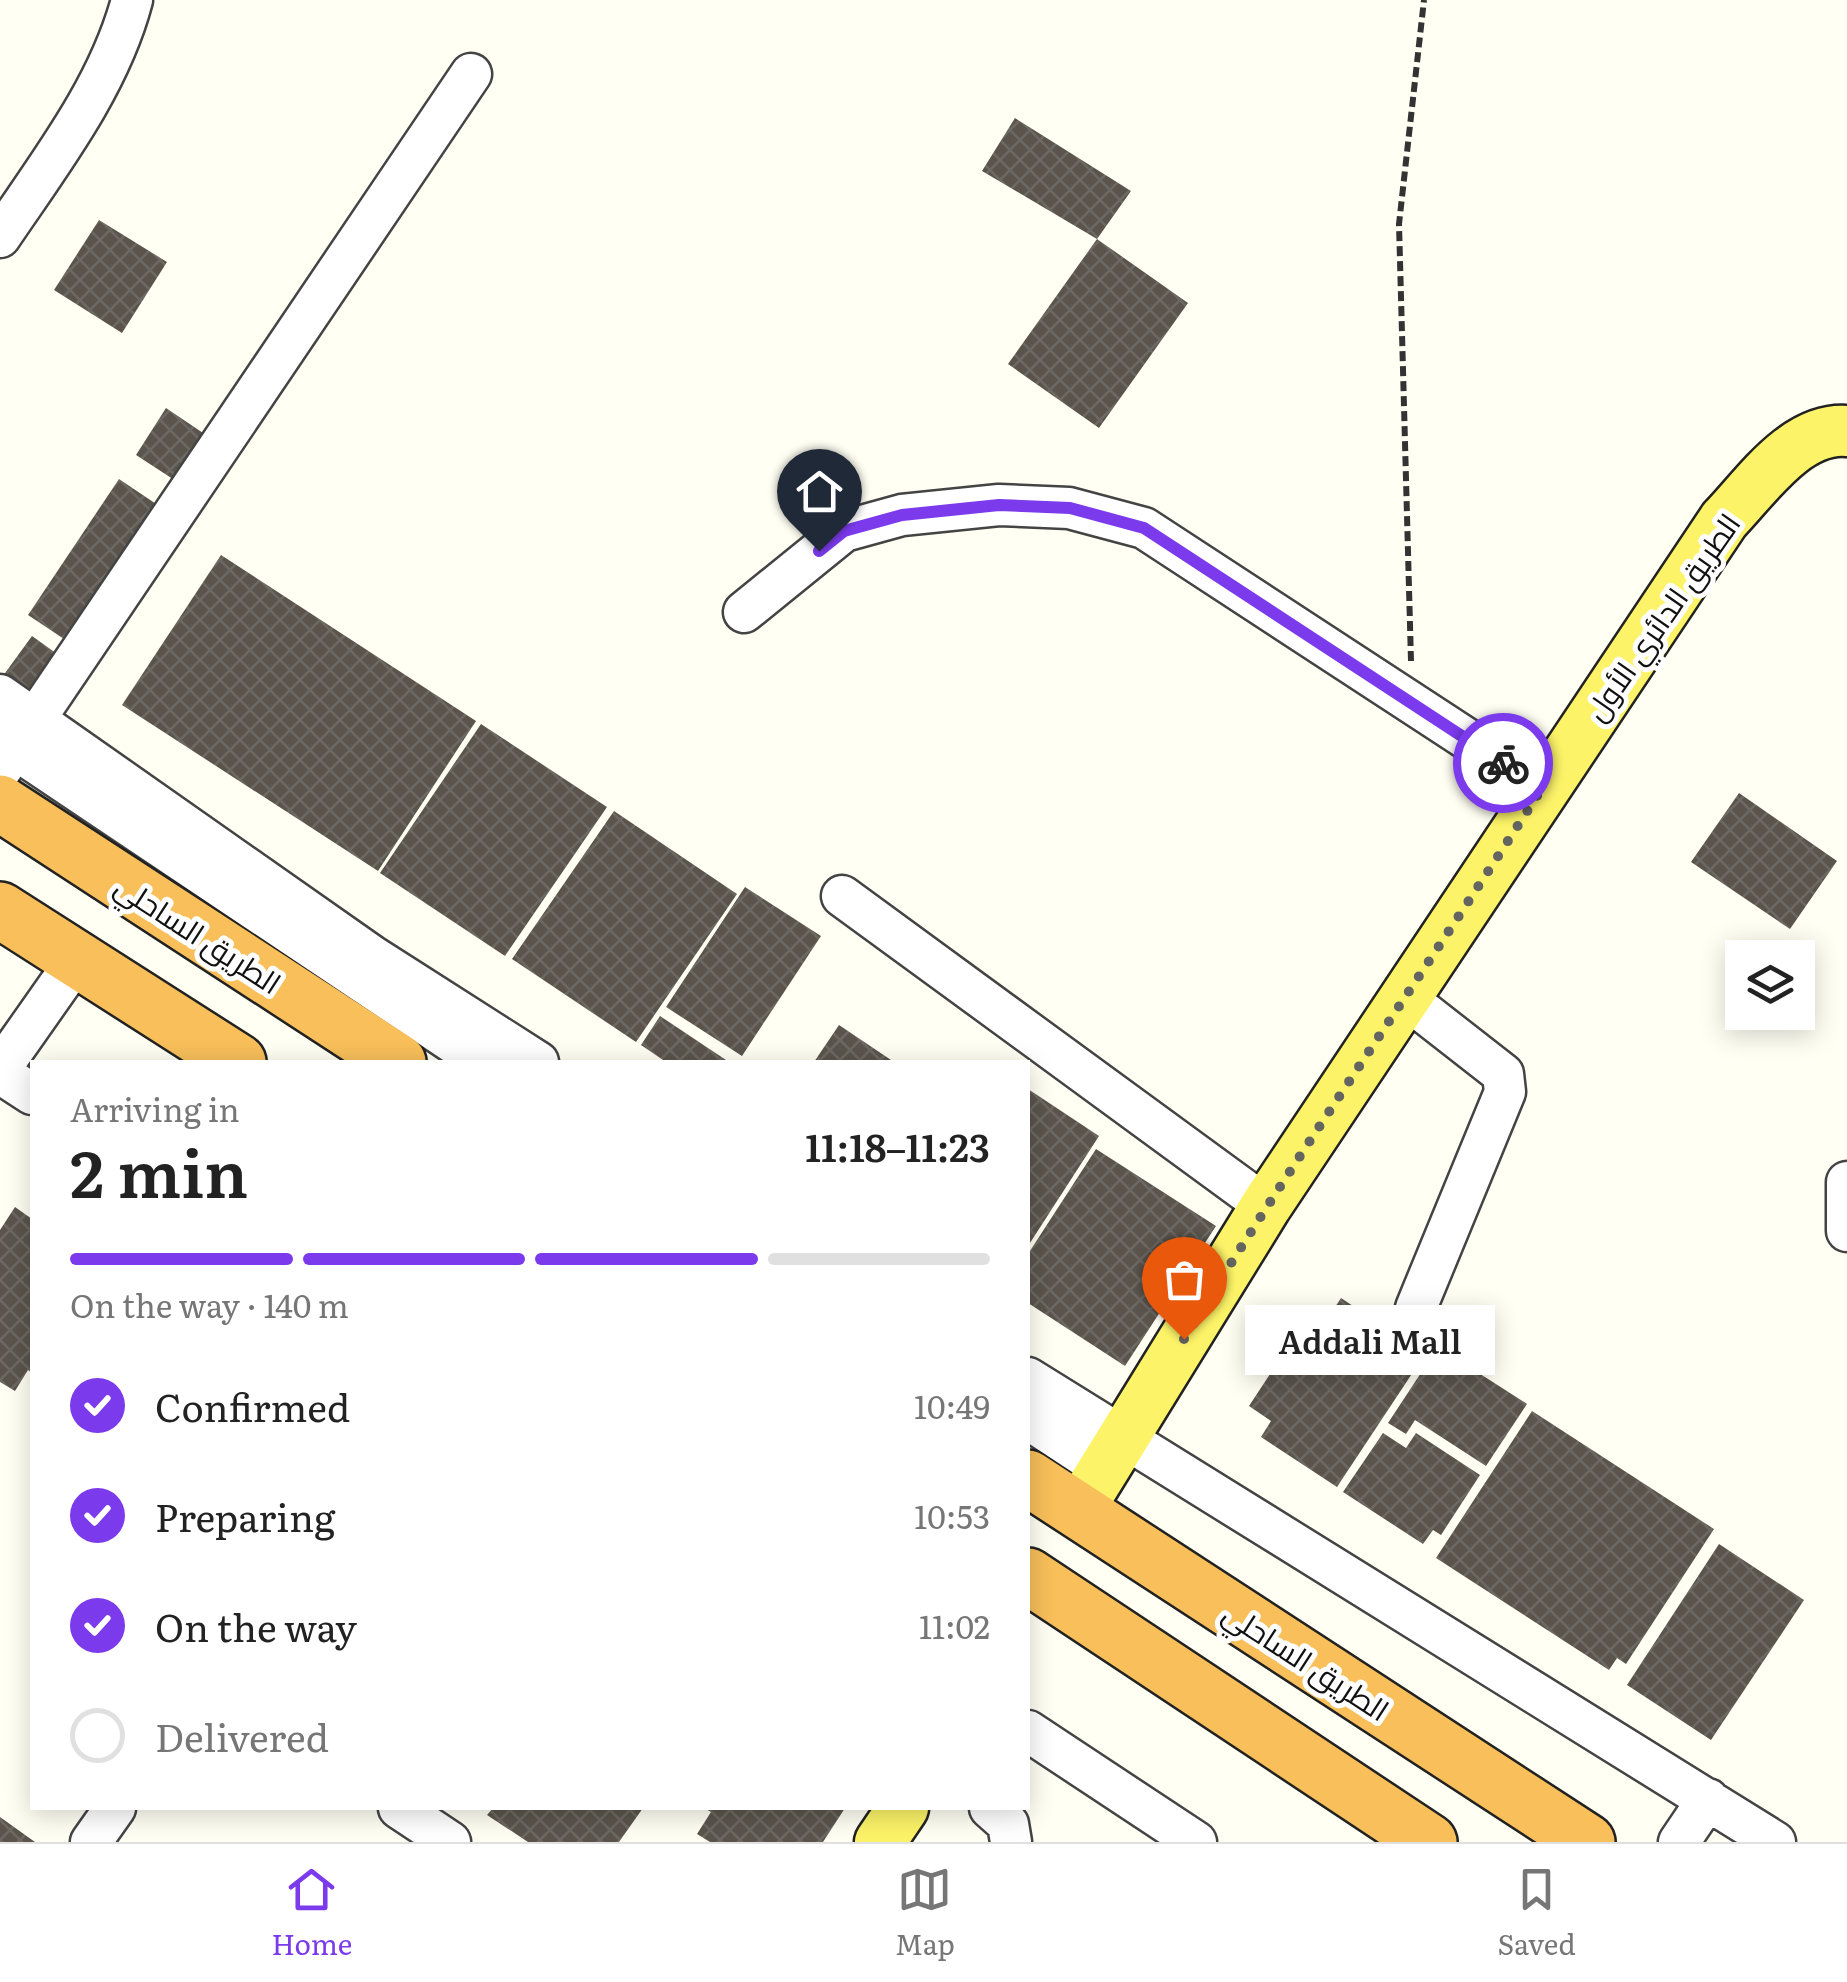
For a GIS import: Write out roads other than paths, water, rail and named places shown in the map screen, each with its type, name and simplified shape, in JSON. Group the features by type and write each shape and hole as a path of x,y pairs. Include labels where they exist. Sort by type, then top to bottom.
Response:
{"highway":[{"name":"الطريق الساحلي","path":"0,803 353,985 397,1060"},
{"path":"0,910 235,1060"},
{"name":"الطريق الساحلي","path":"1030,1478 1102,1473 1587,1842"},
{"path":"1034,1593 1429,1842"}],"main road":[{"name":"الطريق الدائري الأول","path":"1102,1473 1266,1206 1724,520 1792,449 1826,437 1847,470"},
{"path":"880,1842 901,1810"}],"street":[{"path":"0,237 72,130 123,35 132,0"},
{"path":"14,745 472,74"},
{"path":"744,612 844,531 922,513 999,505 1070,508 1144,528 1542,788"},
{"path":"0,695 14,745 353,985 479,1060"},
{"path":"842,896 1266,1206"},
{"path":"30,1093 0,1071 78,958"},
{"path":"353,985 533,1060"},
{"path":"1407,1000 1503,1074 1506,1092 1416,1308"},
{"path":"1847,1182 1847,1230"},
{"path":"1030,1381 1102,1473"},
{"path":"1030,1421 1102,1473 1708,1800 1775,1842"},
{"path":"1030,1732 1196,1842"},
{"path":"1679,1842 1708,1800"},
{"path":"91,1842 113,1810"},
{"path":"992,1810 1008,1824 1011,1842"},
{"path":"399,1821 450,1842"}],"place":[{"name":"Addali Mall","path":"1184,1339"}]}
